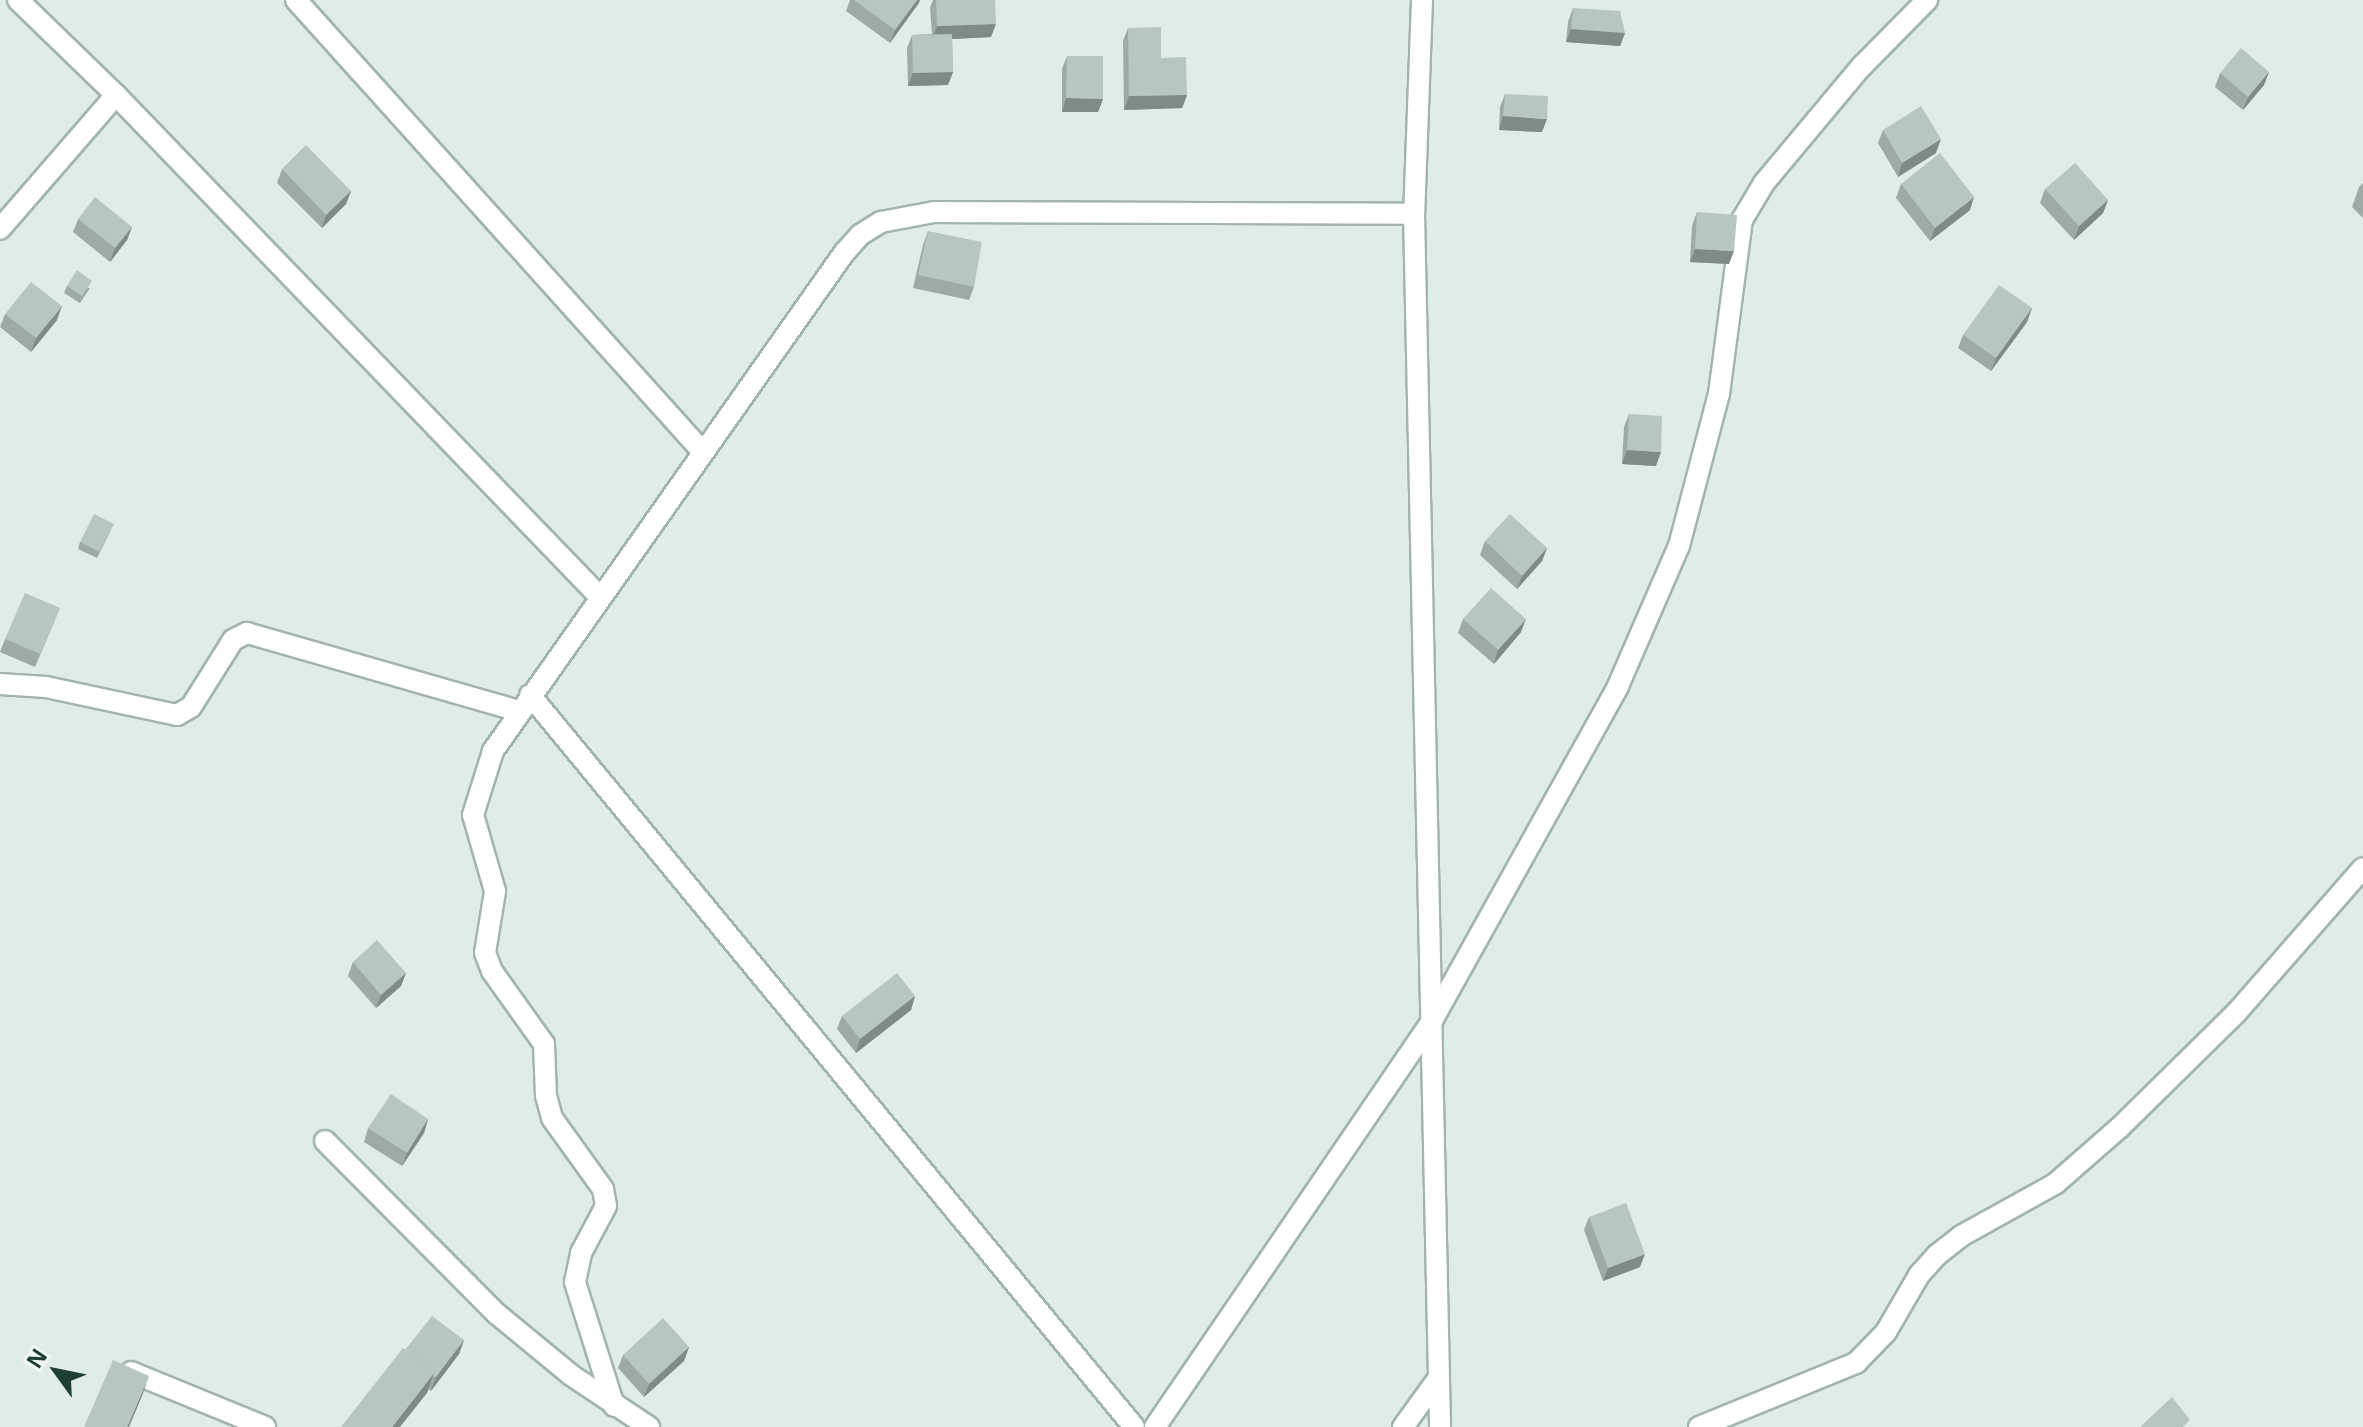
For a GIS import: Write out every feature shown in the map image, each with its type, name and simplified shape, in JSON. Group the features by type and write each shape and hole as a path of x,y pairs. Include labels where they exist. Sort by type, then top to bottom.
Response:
{"street":[{"path":"18,0 116,95 600,597"},
{"path":"296,0 702,451"},
{"path":"1422,0 1414,214 1440,1427"},
{"path":"1155,1427 1433,1019 1618,686 1679,546 1719,394 1742,220 1764,183 1862,66 1927,0"},
{"path":"0,229 116,95"},
{"path":"614,1406 575,1282 581,1253 606,1206 603,1189 552,1118 546,1096 544,1044 492,971 485,953 495,891 473,815 493,751 525,703 844,253 860,235 881,222 934,212 1414,214"},
{"path":"0,684 46,687 177,715 191,707 233,640 247,633 525,703 1134,1427"},
{"path":"1699,1427 1856,1363 1886,1332 1919,1275 1937,1255 1961,1236 2055,1184 2119,1128 2237,1012 2363,868"},
{"path":"325,1141 497,1314 614,1406 649,1427"},
{"path":"131,1372 265,1427"},
{"path":"1403,1427 1437,1380"}],"building":[{"path":"854,0 917,0 895,30"},
{"path":"936,0 995,0 996,24 937,26"},
{"path":"1573,8 1620,11 1625,33 1571,29"},
{"path":"1161,27 1161,58 1186,57 1187,95 1129,96 1128,28"},
{"path":"952,34 953,72 913,73 912,35"},
{"path":"2241,48 2269,72 2248,97 2220,73"},
{"path":"1067,56 1103,56 1103,99 1066,98"},
{"path":"1505,94 1548,96 1547,119 1503,116"},
{"path":"1921,106 1941,139 1902,163 1883,130"},
{"path":"306,145 351,191 326,215 282,169"},
{"path":"1940,153 1974,197 1935,228 1901,184"},
{"path":"2075,163 2108,200 2079,226 2045,189"},
{"path":"95,197 132,227 115,248 78,219"},
{"path":"1697,212 1737,215 1734,251 1695,249"},
{"path":"928,231 982,242 974,287 918,275"},
{"path":"77,270 92,281 82,296 67,286"},
{"path":"31,282 62,306 36,338 5,314"},
{"path":"1999,285 2032,308 1996,358 1963,335"},
{"path":"1629,414 1662,416 1661,452 1627,450"},
{"path":"94,514 114,524 99,552 80,542"},
{"path":"1510,514 1547,548 1522,576 1485,541"},
{"path":"1491,588 1526,619 1498,650 1463,619"},
{"path":"25,593 60,608 40,654 5,639"},
{"path":"377,940 406,973 381,995 353,962"},
{"path":"897,973 915,996 860,1039 842,1016"},
{"path":"391,1094 428,1119 407,1153 368,1128"},
{"path":"1626,1203 1645,1254 1608,1268 1589,1217"},
{"path":"432,1316 464,1340 436,1377 405,1350"},
{"path":"663,1318 689,1347 649,1384 623,1355"},
{"path":"403,1348 434,1373 392,1427 341,1427"},
{"path":"113,1360 149,1376 127,1427 84,1427"},
{"path":"2172,1397 2190,1420 2183,1427 2140,1427"}]}
